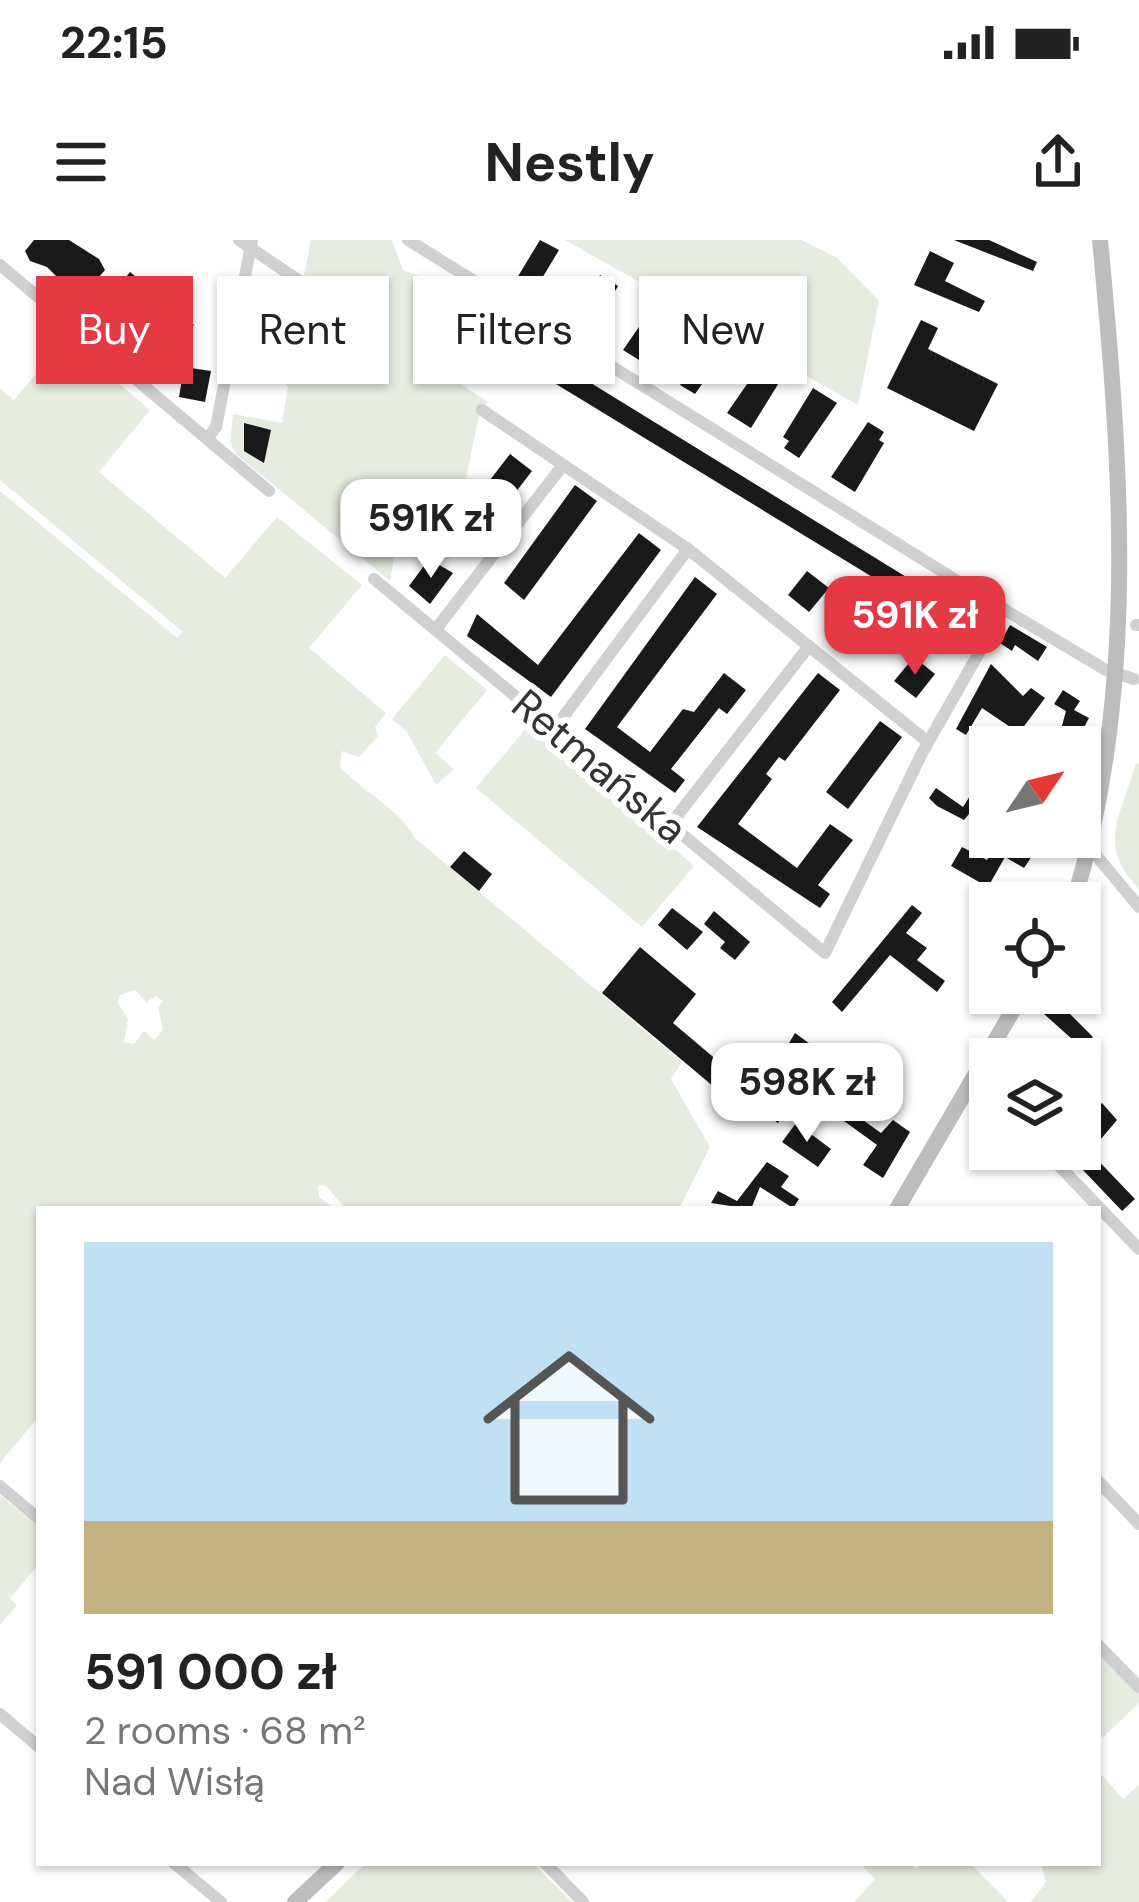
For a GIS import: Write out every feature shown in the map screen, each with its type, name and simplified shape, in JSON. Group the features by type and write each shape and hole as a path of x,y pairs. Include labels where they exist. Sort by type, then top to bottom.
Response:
{"main road":[{"path":"1100,240 1137,625 1124,752 1101,833"},
{"path":"899,1206 969,1086"},
{"path":"296,1902 334,1866"}],"street":[{"path":"408,240 1004,609 1106,670 1134,679"},
{"path":"207,439 216,427 248,243 293,276"},
{"path":"0,265 269,491"},
{"path":"482,410 688,549 928,742 1004,609"},
{"path":"436,629 563,465"},
{"path":"555,728 688,549"},
{"name":"Retmańska","path":"374,579 825,953 928,742"},
{"path":"670,825 809,646"},
{"path":"1098,858 1139,907"},
{"path":"1063,1170 1098,1206"},
{"path":"1101,1209 1139,1249"},
{"path":"1101,1484 1139,1524"},
{"path":"0,1486 36,1516"},
{"path":"1101,1648 1139,1687"},
{"path":"0,1714 36,1744"},
{"path":"178,1866 221,1902"},
{"path":"548,1866 583,1902"}],"shaded area":[{"path":"311,240 392,240 403,270 419,276 413,276 413,384 461,384 488,402 479,415 458,517 407,480 390,581 236,454 230,442 233,414 282,423 286,384 389,384 389,276 304,276"},
{"path":"565,240 801,240 836,257 879,301 858,405 807,376 807,276 639,276 639,282"},
{"path":"36,374 36,384 119,384 150,410 99,472 225,578 277,517 362,585 309,648 386,713 375,727 378,736 359,757 342,751 340,767 400,818 415,838 682,1062 671,1079 710,1147 680,1206 343,1206 326,1186 318,1185 319,1197 331,1206 36,1206 36,1420 0,1463 0,491 177,638 183,632 0,480 0,389 14,400","holes":["135,990 146,1002 156,996 163,1001 158,1007 163,1030 154,1040 144,1031 134,1044 124,1042 128,1019 118,1003 120,995"]},
{"path":"445,655 487,690 435,753 454,769 436,785 407,732 392,719"},
{"path":"529,725 694,866 642,927 476,788"},
{"path":"1136,763 1139,889 1118,858 1115,844"},
{"path":"0,1495 36,1525 36,1568 10,1598 17,1605 0,1625"},
{"path":"1101,1652 1139,1691 1139,1703 1101,1739"},
{"path":"1101,1774 1123,1799 1139,1785 1139,1902 1031,1902 1046,1882 1042,1866 1101,1866"},
{"path":"363,1866 536,1866 572,1902 325,1902"},
{"path":"863,1866 973,1866 1008,1902 854,1902 875,1879"}],"building":[{"path":"34,240 69,240 99,259 105,270 100,276 56,276 30,261 25,251"},
{"path":"540,240 559,250 543,276 518,276"},
{"path":"954,240 989,240 1037,262 1033,271"},
{"path":"930,251 954,263 945,281 985,301 979,312 914,285"},
{"path":"921,320 938,328 928,349 998,384 974,431 887,388"},
{"path":"639,327 639,360 623,350"},
{"path":"193,368 211,371 205,402 179,397 181,384 193,384"},
{"path":"556,384 592,384 947,602 938,617"},
{"path":"681,384 702,384 695,394"},
{"path":"747,384 778,384 751,428 727,413"},
{"path":"813,388 837,403 799,458 784,448 789,441 783,437"},
{"path":"868,422 884,432 879,440 884,443 855,492 831,477"},
{"path":"244,423 271,430 264,463 244,451"},
{"path":"510,454 532,471 495,519 473,502"},
{"path":"575,485 597,501 524,600 504,583"},
{"path":"639,533 661,550 551,697 467,636 477,614 538,665"},
{"path":"429,559 453,573 430,604 409,586"},
{"path":"807,571 829,588 809,612 788,595"},
{"path":"695,577 717,594 617,727 650,752 683,709 694,712 724,673 746,690 727,714 719,708 671,769 685,780 675,793 585,729"},
{"path":"858,611 879,629 860,653 839,636"},
{"path":"1010,625 1047,647 1038,661 1015,645 1012,651 1000,643"},
{"path":"914,657 935,674 916,698 894,681"},
{"path":"991,664 1023,696 1031,688 1045,698 1024,726 1009,726 982,708 966,735 956,729"},
{"path":"818,673 840,690 785,761 779,757 766,774 772,779 738,824 797,868 830,824 853,840 818,885 830,894 820,908 697,827"},
{"path":"1063,690 1080,701 1074,710 1089,718 1085,726 1062,726 1066,711 1054,704"},
{"path":"880,721 902,737 848,809 826,792"},
{"path":"936,788 963,807 969,798 969,814 964,820 929,798"},
{"path":"962,847 969,851 969,858 1004,858 991,882 979,882 951,866"},
{"path":"464,851 492,874 479,891 450,867"},
{"path":"1007,858 1031,858 1024,868"},
{"path":"912,905 922,913 906,933 927,948 917,960 945,981 937,992 890,955 842,1012 832,1002"},
{"path":"672,908 703,932 687,950 658,925"},
{"path":"714,911 750,942 735,960 720,948 725,942 704,924"},
{"path":"640,947 696,994 673,1023 744,1083 732,1102 602,993"},
{"path":"1044,1014 1070,1014 1093,1037 1071,1038"},
{"path":"795,1033 832,1060 814,1085 881,1133 893,1120 910,1132 883,1178 863,1165 877,1145 800,1089 778,1123 767,1115 789,1081 773,1070"},
{"path":"1101,1104 1117,1120 1101,1139"},
{"path":"796,1123 831,1149 818,1167 782,1142"},
{"path":"767,1162 789,1176 781,1187 799,1199 790,1206 760,1187 752,1206 711,1203 718,1191 737,1201"},
{"path":"1101,1163 1135,1199 1122,1211 1083,1170 1101,1170"}]}
